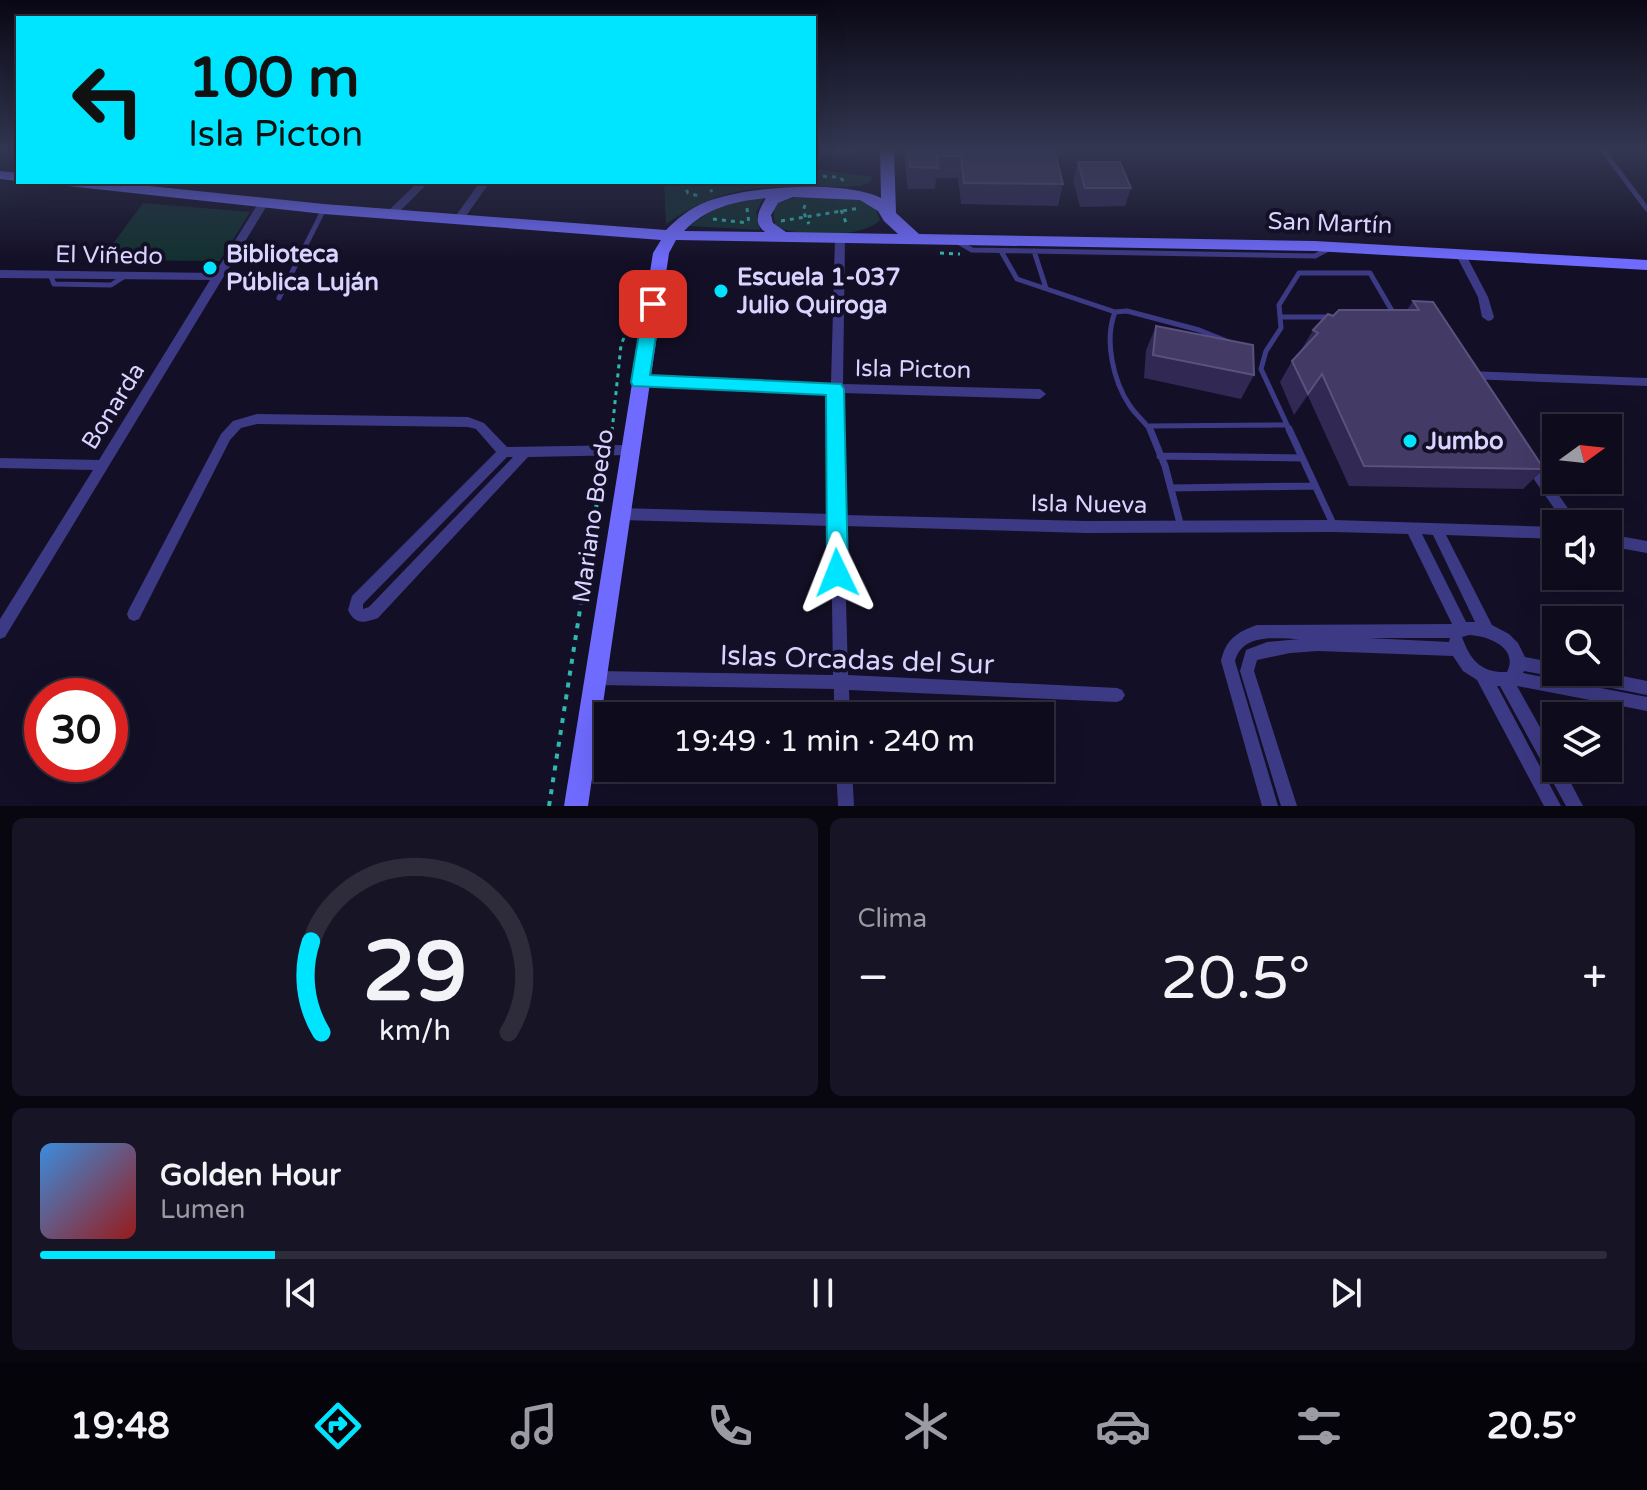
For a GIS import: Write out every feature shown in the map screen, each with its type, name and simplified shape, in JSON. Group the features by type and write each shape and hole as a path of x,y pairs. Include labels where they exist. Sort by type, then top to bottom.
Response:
{"main road":[{"name":"San Martín","path":"120,187 457,221 668,235 1333,247 1647,265"},
{"path":"668,235 691,216 723,201 753,194 845,192 875,187"},
{"path":"852,238 881,231 888,223 888,187"},
{"path":"782,237 756,225 772,200 805,192"},
{"path":"845,192 872,199 889,213 901,231 916,239"},
{"name":"Mariano Boedo","path":"576,806 629,450 661,253 668,235"}],"street":[{"path":"390,215 419,187"},
{"path":"457,221 482,187"},
{"name":"Bonarda","path":"0,632 264,202"},
{"path":"842,702 835,519 835,389 852,238"},
{"path":"1460,253 1483,297 1488,317"},
{"name":"El Viñedo","path":"0,274 218,277"},
{"path":"1478,388 1465,370 1647,382"},
{"name":"Isla Picton","path":"640,382 1040,394"},
{"path":"134,614 225,437 237,424 257,419 468,422 480,426 504,452"},
{"path":"525,452 373,613 360,616 355,610 357,601 504,452 629,450"},
{"path":"1521,450 1562,510"},
{"path":"0,463 103,465"},
{"name":"Isla Nueva","path":"620,514 1542,532"},
{"path":"1412,528 1461,630"},
{"path":"1436,528 1486,628"},
{"path":"1622,543 1647,547"},
{"path":"1270,806 1228,661 1231,647 1238,639 1257,632 1461,630 1473,626 1486,628 1508,642 1512,674 1575,806"},
{"path":"1461,630 1456,639 1457,649 1467,664 1483,676 1553,806"},
{"path":"1289,806 1247,671 1251,655 1262,648 1297,645 1457,649"},
{"path":"1483,676 1542,671"},
{"path":"1512,674 1647,704"},
{"name":"Islas Orcadas del Sur","path":"596,678 841,682 1117,695"},
{"path":"1622,683 1647,688"},
{"path":"845,782 846,806"}],"lane":[{"path":"1630,187 1647,209"},
{"path":"279,298 324,209"},
{"path":"955,240 972,250 1001,251 1315,256 1333,247"},
{"path":"1001,251 1017,280 1027,285 1046,288 1115,312 1127,311 1157,317 1237,345"},
{"path":"1034,251 1046,288"},
{"path":"1292,256 1299,273"},
{"path":"1299,273 1279,305 1284,324 1279,337 1261,357 1261,369 1334,526"},
{"path":"1299,273 1370,273 1396,317 1382,317"},
{"path":"1115,312 1111,319 1112,354 1120,390 1131,409 1150,426 1181,527"},
{"path":"1282,317 1339,317"},
{"path":"1150,426 1287,425"},
{"path":"1160,456 1302,458"},
{"path":"1171,488 1315,486"}],"path":[{"path":"685,187 688,193 705,199"},
{"path":"845,187 841,212 852,238"},
{"path":"805,192 803,211 813,237"},
{"path":"750,201 746,214 756,225"},
{"path":"710,219 756,225 863,207"}],"green space":[{"path":"664,187 812,187 737,191 691,208 666,224"},
{"path":"798,196 857,198 875,207 880,220 859,231 828,234 797,232 775,225 773,209 778,203"},
{"path":"764,197 756,212 760,230 689,226 717,207"},
{"path":"143,203 250,212 220,261 101,260"}],"building":[{"path":"1085,187 1131,188 1085,188"},
{"name":"Jumbo","path":"1413,301 1433,302 1542,469 1364,466 1322,374 1308,394 1292,361 1318,333 1313,330 1328,314 1333,316 1339,310 1419,310"},
{"path":"1156,326 1253,345 1254,375 1153,355"}],"place":[{"name":"Biblioteca Pública Luján","path":"210,268"},
{"name":"Escuela 1-037 Julio Quiroga","path":"721,291"},
{"name":"Jumbo","path":"1410,441"}],"route":[{"path":"653,304 640,382 835,389 837,573"}]}
